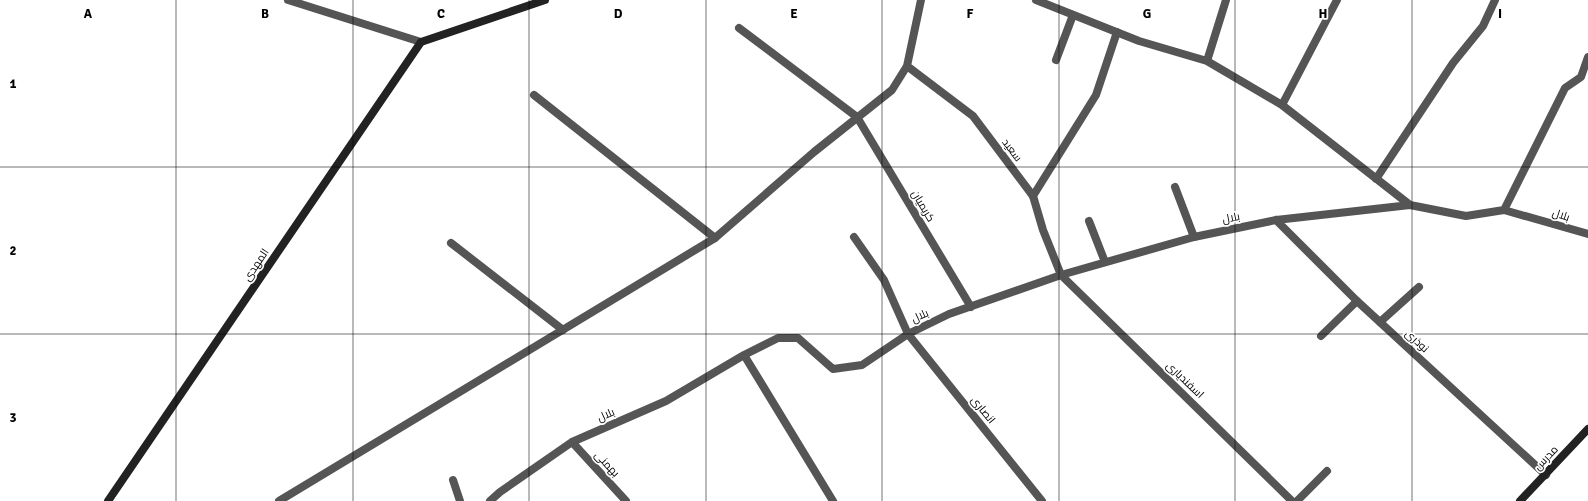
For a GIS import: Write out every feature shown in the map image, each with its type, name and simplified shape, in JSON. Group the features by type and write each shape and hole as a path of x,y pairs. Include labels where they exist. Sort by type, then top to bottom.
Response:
{"main road":[{"path":"421,42 545,0"},
{"name":"المهدی","path":"108,501 421,42"},
{"name":"مدرس","path":"1520,501 1588,429"}],"street":[{"path":"288,0 421,42"},
{"path":"279,501 417,416 715,238 857,117 892,90 907,66 921,0"},
{"name":"بلال","path":"1036,0 1139,41 1207,61 1282,105 1410,205"},
{"path":"1207,61 1226,0"},
{"path":"1282,105 1337,0"},
{"path":"1376,179 1453,63 1483,26 1495,0"},
{"path":"1056,60 1073,15"},
{"path":"739,28 857,117"},
{"path":"1033,196 1096,95 1117,32"},
{"path":"1504,210 1566,88 1581,77 1588,57"},
{"name":"سعید","path":"907,66 973,116 1033,196 1043,230 1061,275"},
{"path":"534,95 715,238"},
{"name":"کریمیان","path":"857,117 971,307"},
{"path":"1175,187 1194,237"},
{"name":"بلال","path":"490,501 500,492 572,442 666,401 744,355 778,338 798,338 833,369 862,365 908,334 949,314 1061,275 1105,262 1194,237 1276,220 1410,205 1466,216 1504,210 1588,234"},
{"name":"نوذری","path":"1276,220 1357,301 1546,475"},
{"path":"1089,221 1105,262"},
{"name":"انصاری","path":"854,237 884,280 908,334 1042,501"},
{"path":"451,243 563,330"},
{"name":"اسفندیاری","path":"1061,275 1292,501"},
{"path":"1380,322 1419,287"},
{"path":"1321,336 1357,301"},
{"path":"744,355 833,501"},
{"name":"بهمنی","path":"572,442 626,501"},
{"path":"1297,501 1327,471"},
{"path":"453,480 460,501"}]}
